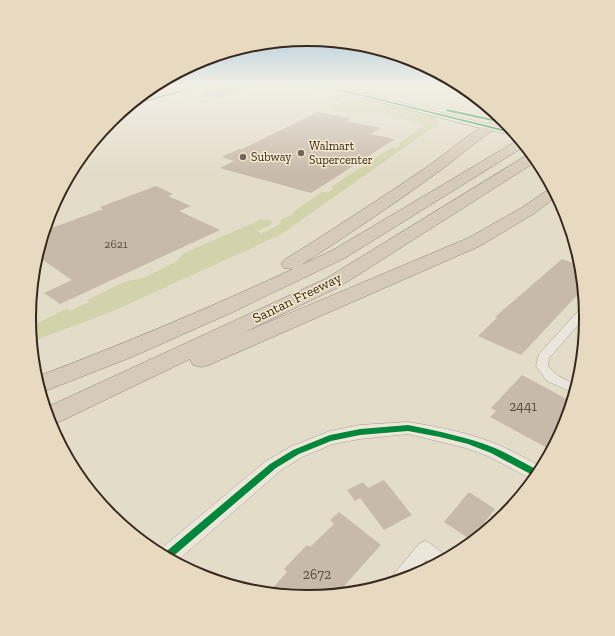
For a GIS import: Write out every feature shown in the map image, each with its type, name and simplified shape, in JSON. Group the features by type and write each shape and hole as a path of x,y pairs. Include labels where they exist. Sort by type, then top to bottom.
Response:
{"highway":[{"path":"43,379 156,330 222,299 289,264 359,222 450,157 498,125"},
{"name":"Santan Freeway","path":"44,383 124,352 226,308 339,254 517,146"},
{"name":"Santan Freeway","path":"54,414 332,283 528,161"},
{"path":"54,414 140,386 474,242 530,210 549,195"}],"main road":[{"path":"457,115 496,123"},
{"path":"462,115 496,123"}],"street":[{"path":"570,386 546,374 542,366 543,357 579,317"},
{"path":"171,553 274,466 296,452 330,438 360,432 408,428 470,442 494,451 532,471"},
{"path":"408,570 425,549 436,557"}],"green space":[{"path":"386,115 427,115 436,117 439,123 280,235 111,312 37,340 36,323 67,309 70,311 89,302 87,300 124,282 143,278 175,262 184,253 260,220 273,221 269,226 257,231 261,234 280,224 281,219 292,215 296,210 322,192 327,193 334,188 331,187 392,147 396,148 401,144 399,143 426,125"}],"building":[{"name":"Walmart Supercenter","path":"312,115 333,115 351,118 346,121 381,128 370,134 395,139 311,193 220,168 234,161 222,157 242,149"},
{"path":"156,186 173,194 168,196 191,206 179,211 220,230 60,304 44,293 72,280 42,260 51,228 103,209 100,207"},
{"path":"562,259 574,263 578,295 521,355 478,336 497,318 495,317"},
{"path":"522,375 567,399 546,447 490,417 496,411 491,408"},
{"path":"384,480 412,515 384,530 360,498 355,501 347,490 363,482 368,488"},
{"path":"469,492 495,509 482,526 467,537 444,522"},
{"path":"339,512 381,545 344,587 308,590 273,587 287,572 284,569 307,545 310,547 334,524 330,520"}],"cycle path":[{"path":"440,115 503,130"},
{"path":"468,115 493,120"},
{"path":"171,553 273,466 296,452 330,438 360,432 408,428 470,442 494,451 532,471"}],"place":[{"name":"Walmart Supercenter","path":"301,153"},
{"name":"Subway","path":"243,157"}]}
